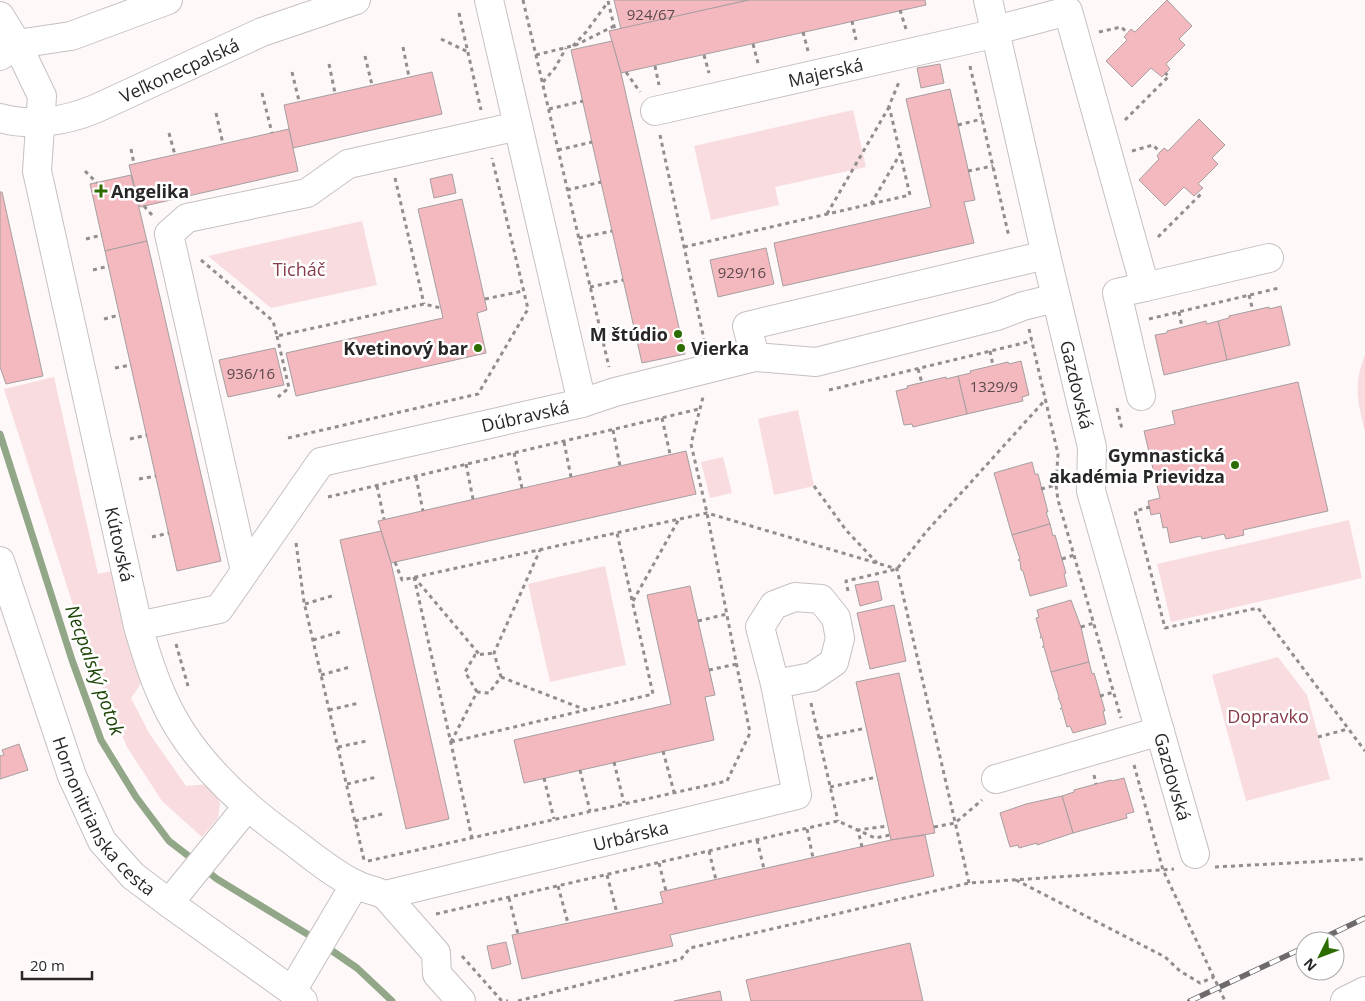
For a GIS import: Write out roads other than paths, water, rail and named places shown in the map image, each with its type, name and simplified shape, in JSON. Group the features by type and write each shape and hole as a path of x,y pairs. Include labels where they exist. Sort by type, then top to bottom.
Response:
{"street":[{"path":"8,50 71,36 168,0"},
{"name":"Veľkonecpalská","path":"0,118 39,122 74,118 262,32 356,0"},
{"name":"Dúbravská","path":"138,626 219,609 321,462 582,403 489,0"},
{"name":"Gazdovská","path":"988,0 997,32 1046,255 1092,447 1091,491 1196,863"},
{"name":"Majerská","path":"655,111 908,40 964,41 1068,11 1145,287"},
{"name":"Kútovská","path":"0,16 8,50 42,96 37,171 138,626 152,673 163,700 180,730 202,760 247,807 320,862 360,873"},
{"path":"245,571 169,234 186,218 307,193 348,164 518,126"},
{"path":"755,357 747,326 1046,255"},
{"path":"1133,401 1117,293 1269,258"},
{"path":"582,403 615,392 755,357 816,362 998,316 1023,306 1056,298"},
{"name":"Hornonitrianska cesta","path":"0,561 72,776 102,841 134,876 168,903 297,996"},
{"name":"Urbárska","path":"385,895 797,795 774,684"},
{"path":"990,789 1128,740 1160,731"},
{"path":"168,903 247,807"},
{"path":"297,996 307,964 360,873 385,895 436,953 437,974 461,1001"},
{"path":"1345,1001 1365,991"}],"waterway":[{"name":"Necpalský potok","path":"0,434 72,660 101,740 136,797 169,841 195,861"},
{"name":"Necpalský potok","path":"203,868 217,879 317,940"},
{"name":"Necpalský potok","path":"325,946 357,968 392,1001"}],"railway":[{"path":"1338,931 1365,918"},
{"path":"1190,1001 1295,952"}],"place":[{"name":"Angelika","path":"101,191"},
{"name":"M štúdio","path":"678,334"},
{"name":"Kvetinový bar","path":"478,348"},
{"name":"Vierka","path":"681,348"},
{"name":"Gymnastická akadémia Prievidza","path":"1235,465"}],"park label":[{"name":"Ticháč","path":"299,269"},
{"name":"Dopravko","path":"1268,716"}]}
